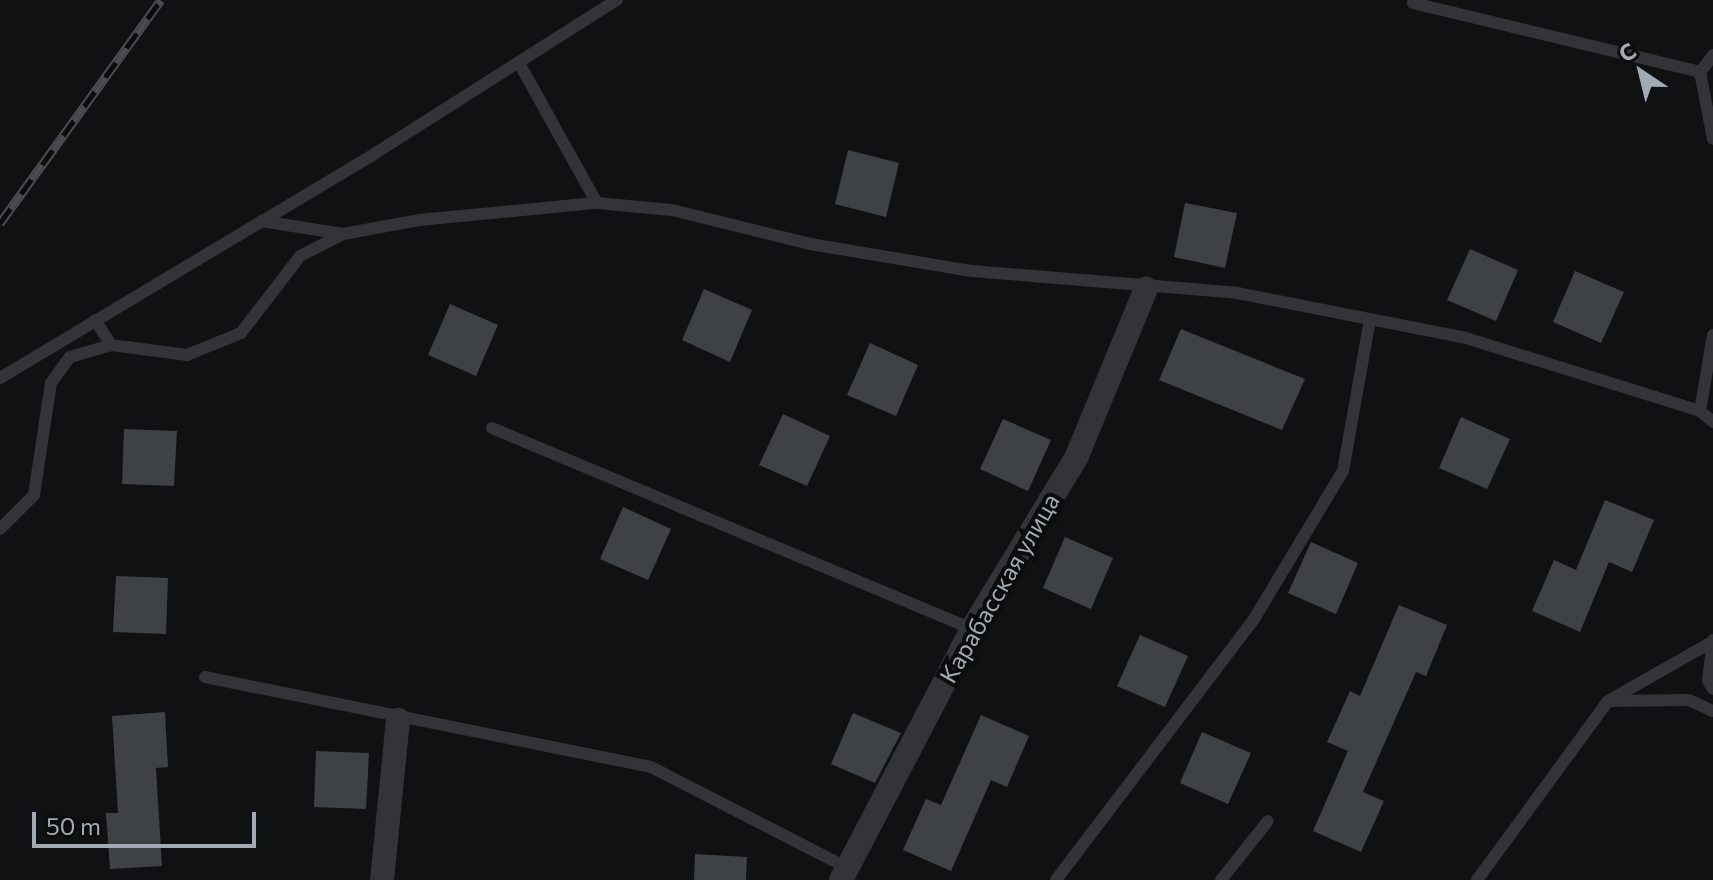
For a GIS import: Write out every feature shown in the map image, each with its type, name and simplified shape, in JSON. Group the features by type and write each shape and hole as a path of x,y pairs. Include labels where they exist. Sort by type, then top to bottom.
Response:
{"street":[{"name":"Карабасская улица","path":"842,873 972,629 1077,456 1146,289"},
{"path":"382,880 398,720"}],"lane":[{"path":"0,378 519,63 617,0"},
{"path":"1413,3 1700,72"},
{"path":"1713,55 1700,72 1713,139"},
{"path":"519,63 597,203"},
{"path":"0,529 34,495 51,383 70,357 111,345 144,354 187,355 241,333 300,256 343,234 419,220 597,203 672,210 810,244 972,271 1146,289 1237,293 1370,319 1466,338 1700,411 1713,422"},
{"path":"261,221 343,234"},
{"path":"1056,880 1254,619 1343,471 1370,319"},
{"path":"95,320 111,345"},
{"path":"1700,411 1713,335"},
{"path":"492,428 972,629"},
{"path":"1713,641 1708,681 1713,689"},
{"path":"1477,880 1608,701 1713,641"},
{"path":"205,677 398,720 651,767 842,873"},
{"path":"1608,701 1689,700 1713,711"},
{"path":"1221,880 1268,821"}],"building":[{"path":"848,150 899,163 886,217 835,204"},
{"path":"1185,203 1237,213 1225,268 1174,257"},
{"path":"1470,249 1518,270 1496,321 1447,300"},
{"path":"1575,271 1624,292 1601,343 1553,322"},
{"path":"704,289 752,310 730,362 682,340"},
{"path":"450,304 498,325 476,376 428,355"},
{"path":"1181,329 1305,379 1282,430 1159,380"},
{"path":"870,343 918,365 896,416 847,395"},
{"path":"783,414 830,436 807,486 759,465"},
{"path":"1461,417 1510,439 1487,489 1439,468"},
{"path":"1003,419 1051,440 1028,491 980,469"},
{"path":"124,429 177,431 174,486 122,484"},
{"path":"1605,500 1654,520 1632,572 1609,562 1580,632 1532,611 1554,560 1576,570"},
{"path":"623,507 671,529 648,580 600,559"},
{"path":"1065,537 1113,558 1091,609 1043,588"},
{"path":"1311,542 1358,563 1336,614 1288,593"},
{"path":"116,576 168,578 166,634 113,632"},
{"path":"1399,605 1447,625 1426,676 1416,672 1363,792 1384,801 1361,852 1313,831 1348,751 1327,742 1350,691 1360,696"},
{"path":"1140,635 1188,656 1165,707 1117,686"},
{"path":"165,712 168,767 156,768 162,866 110,869 106,813 118,813 112,716"},
{"path":"853,713 901,733 875,783 831,764"},
{"path":"981,715 1029,736 1007,787 991,780 951,871 903,850 926,799 941,805"},
{"path":"1202,732 1251,753 1228,804 1180,783"},
{"path":"316,751 369,753 366,809 314,807"},
{"path":"695,854 747,857 746,880 694,880"}],"railway":[{"path":"0,223 161,0"}]}
